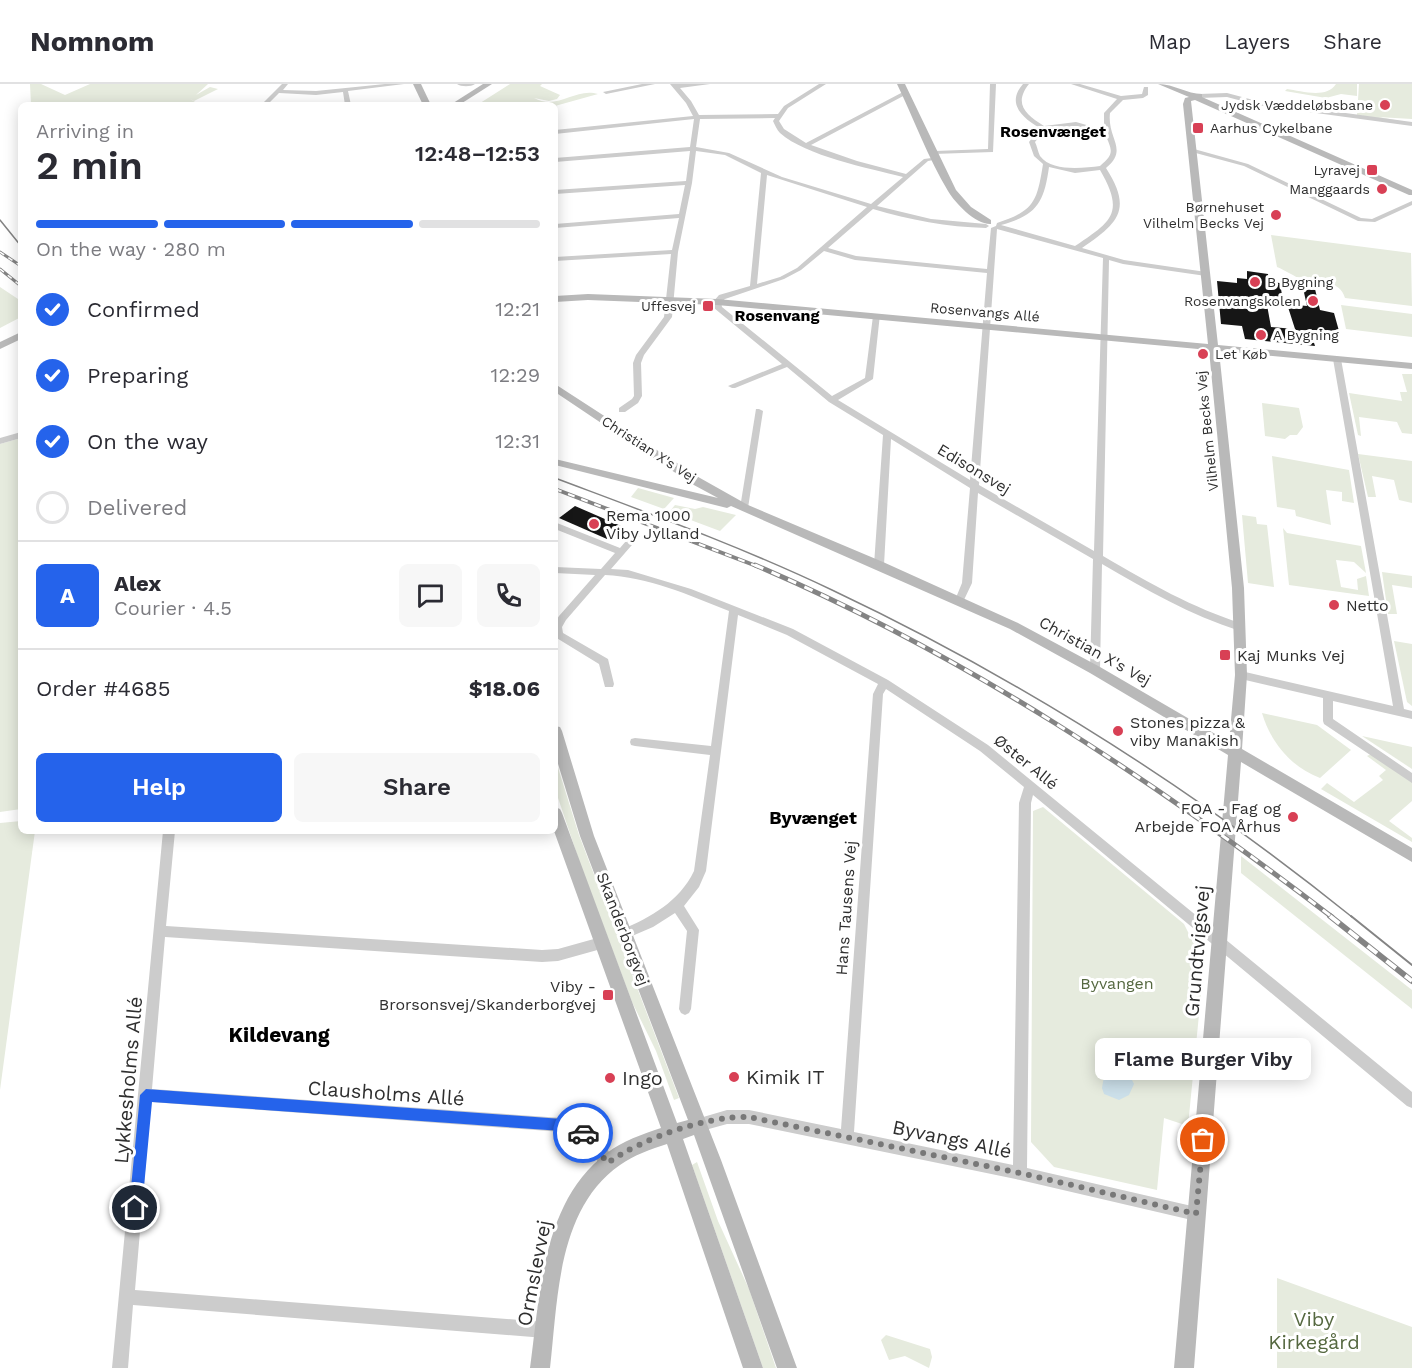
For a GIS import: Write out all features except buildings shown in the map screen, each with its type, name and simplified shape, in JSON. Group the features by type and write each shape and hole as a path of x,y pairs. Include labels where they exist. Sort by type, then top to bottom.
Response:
{"street":[{"path":"267,102 285,84"},
{"path":"278,91 345,90 401,84"},
{"path":"409,84 416,102"},
{"path":"417,84 426,102"},
{"path":"460,84 472,84"},
{"path":"459,102 488,84"},
{"path":"471,102 500,84"},
{"path":"606,92 652,84"},
{"path":"675,86 707,84"},
{"path":"558,132 697,117 777,116 823,84"},
{"path":"902,84 956,198 993,225 1106,258 1142,266 1206,274"},
{"path":"717,302 727,295 790,274 824,249 926,160 936,156 991,151 993,84"},
{"path":"1026,84 1018,93 1020,110 1043,128"},
{"path":"1074,84 1121,98 1143,96 1146,94 1146,88"},
{"path":"1163,84 1201,98 1412,191"},
{"path":"622,410 638,396 639,358 666,322 675,252 689,183 697,117 689,102 675,86"},
{"path":"345,90 347,102"},
{"path":"805,146 906,93"},
{"path":"1201,98 1219,94 1257,103 1412,124"},
{"path":"1106,132 1076,124 1043,128 1032,142 1037,156 1046,164 1075,171 1101,168 1109,163 1115,152 1114,145 1106,132 1107,113 1121,98"},
{"name":"Vilhelm Becks Vej","path":"1201,98 1190,108 1240,627 1241,675 1235,752"},
{"path":"777,116 776,125 782,133 805,146 907,176"},
{"path":"558,160 694,149 726,153 764,172 872,207 936,224 993,225 1019,219 1033,208 1044,186 1046,164"},
{"path":"1194,151 1246,165 1367,221 1412,203"},
{"path":"1076,249 1107,225 1118,208 1119,199 1101,168"},
{"path":"753,286 764,172"},
{"path":"558,192 689,183"},
{"path":"558,226 682,216"},
{"path":"960,600 967,583 993,225"},
{"path":"824,249 855,258 991,271"},
{"path":"558,260 675,252"},
{"path":"1095,670 1106,258"},
{"name":"Rosenvangs Allé","path":"558,299 717,302 1412,366"},
{"name":"Edisonsvej","path":"717,302 723,313 832,400 975,487 1190,609 1240,627"},
{"path":"832,400 869,379 877,316"},
{"path":"0,337 18,328"},
{"path":"0,346 18,337"},
{"path":"1337,359 1399,712"},
{"path":"732,386 788,364"},
{"name":"Christian X's Vej","path":"558,389 696,481 744,508 960,600 1095,670 1412,856"},
{"path":"744,508 759,411"},
{"path":"879,565 887,434"},
{"path":"0,441 18,436"},
{"name":"Christian X's Vej","path":"558,463 744,508"},
{"path":"558,526 621,552"},
{"path":"558,625 635,536"},
{"name":"Øster Allé","path":"558,570 607,570 647,578 790,632 884,683 984,748 1412,1101"},
{"path":"625,934 655,921 677,906 692,888 700,871 734,610"},
{"path":"558,630 559,634 604,662 609,684"},
{"path":"1241,675 1412,715"},
{"name":"Hans Tausens Vej","path":"847,1137 878,694 884,683"},
{"path":"1328,696 1328,722 1412,779"},
{"name":"Skanderborgvej","path":"558,741 574,797 787,1368"},
{"path":"635,742 716,751"},
{"name":"Grundtvigsvej","path":"1184,1368 1235,752"},
{"path":"1020,1173 1025,803 1030,786"},
{"name":"Skanderborgvej","path":"558,821 672,1134 753,1368"},
{"name":"Lykkesholms Allé","path":"120,1368 169,834"},
{"path":"677,906 693,930 685,1009"},
{"path":"161,932 542,956 567,953 601,943"},
{"name":"Clausholms Allé","path":"146,1095 562,1125 574,1128 587,1136 608,1163"},
{"name":"Byvangs Allé","path":"698,1125 727,1117 749,1117 1020,1173 1196,1214"},
{"path":"672,1134 698,1125"},
{"name":"Ormslevvej","path":"540,1368 558,1250 569,1213 583,1187 608,1163 635,1148 672,1134"},
{"path":"127,1297 545,1330"}],"green space":[{"path":"30,84 41,84 65,95 90,84 208,84 196,95 210,87 218,89 194,101 190,99 195,102 31,102"},
{"path":"510,84 542,84 540,86 560,95 557,99 549,101 534,98 551,102 482,102"},
{"path":"1336,84 1357,84 1357,96 1341,94 1326,98 1285,91 1287,89 1320,93 1332,89"},
{"name":"Jydsk Væddeløbsbane","path":"1359,84 1412,84 1412,119 1378,117 1412,123 1357,115"},
{"path":"582,94 598,94 558,105 558,102 551,102"},
{"path":"1271,235 1411,253 1412,306 1345,298 1339,288 1334,285 1303,280 1277,267"},
{"path":"0,287 18,299 18,319 0,328"},
{"path":"1341,305 1412,314 1412,337 1346,329"},
{"path":"1402,374 1412,374 1412,434 1402,433 1397,422 1359,417 1361,436 1358,435 1349,393 1402,401 1400,392 1407,392"},
{"path":"1262,403 1299,408 1303,427 1297,435 1290,435 1285,439 1265,436"},
{"path":"18,439 18,809 0,812 0,444"},
{"path":"1358,454 1412,461 1412,503 1399,500 1394,480 1372,476 1376,497 1368,497"},
{"path":"1272,456 1349,470 1354,503 1342,501 1342,492 1326,490 1331,525 1296,516 1295,510 1277,507"},
{"path":"638,488 674,498 664,509 631,497"},
{"path":"675,505 695,509 703,507 736,515 720,531 672,513 670,511"},
{"path":"1242,515 1256,517 1257,524 1267,525 1274,587 1248,583"},
{"path":"1283,528 1287,533 1361,546 1366,573 1354,562 1336,560 1341,587 1358,590 1357,579 1366,576 1369,596 1289,585"},
{"path":"1382,572 1412,576 1412,588 1392,585 1397,614 1388,614"},
{"path":"1394,641 1412,644 1412,706 1407,702"},
{"path":"1262,713 1317,725 1351,750 1320,778 1291,761 1277,744"},
{"path":"1362,736 1412,747 1412,769"},
{"path":"1371,754 1412,780 1412,801 1389,821 1412,838 1412,842 1321,789 1327,783 1354,802 1383,780 1379,776 1386,770 1367,756"},
{"path":"558,768 579,835 679,1098 674,1100 656,1051 632,1002 558,798"},
{"name":"Byvangen","path":"1043,807 1184,924 1204,964 1188,1126 1164,1118 1157,1190 1054,1167 1031,1142 1033,811"},
{"path":"18,821 18,834 35,834 0,1090 0,823"},
{"path":"1241,856 1412,990 1412,1009 1241,873"},
{"path":"697,1162 718,1221 749,1289 776,1368 763,1368 692,1165"},
{"name":"Viby Kirkegård","path":"1277,1278 1412,1327 1412,1368 1277,1368"},
{"path":"886,1335 930,1349 932,1357 929,1368 905,1356 889,1360 881,1340"}],"water":[{"path":"1115,1064 1127,1070 1134,1084 1129,1095 1119,1100 1104,1094 1102,1088 1105,1071"}],"tram line":[{"path":"0,220 18,242"},
{"path":"558,479 764,559 832,590 969,660 1102,738 1166,780 1229,824 1352,917"},
{"path":"1351,916 1412,965"}],"railway":[{"path":"0,252 18,264"},
{"path":"0,269 18,284"},
{"path":"558,490 759,567"},
{"path":"755,565 908,638 1055,723 1196,817 1332,917"},
{"path":"1330,916 1412,981"}],"way so far":[{"path":"583,1133 608,1163 635,1148 698,1125 727,1117 749,1117 1020,1173 1196,1214 1203,1140"}],"place":[{"name":"Jydsk Væddeløbsbane","path":"1385,105"},
{"name":"Aarhus Cykelbane","path":"1198,128"},
{"name":"Lyravej","path":"1372,170"},
{"name":"Manggaards","path":"1382,189"},
{"name":"Børnehuset Vilhelm Becks Vej","path":"1276,215"},
{"name":"B Bygning","path":"1255,282"},
{"name":"Rosenvangskolen","path":"1313,301"},
{"name":"Uffesvej","path":"708,306"},
{"name":"A Bygning","path":"1261,335"},
{"name":"Let Køb","path":"1203,354"},
{"name":"Rema 1000 Viby Jylland","path":"594,524"},
{"name":"Netto","path":"1334,605"},
{"name":"Kaj Munks Vej","path":"1225,655"},
{"name":"Stones pizza & viby Manakish","path":"1118,731"},
{"name":"FOA - Fag og Arbejde FOA Århus","path":"1293,817"},
{"name":"Viby - Brorsonsvej/Skanderborgvej","path":"608,995"},
{"name":"Kimik IT","path":"734,1077"},
{"name":"Ingo","path":"610,1078"},
{"name":"Flame Burger Viby","path":"1203,1140"}],"district":[{"name":"Rosenvænget","path":"1053,131"},
{"name":"Rosenvang","path":"777,315"},
{"name":"Byvænget","path":"813,817"},
{"name":"Kildevang","path":"279,1034"}],"route":[{"path":"135,1208 146,1095 562,1125 583,1133"}]}
